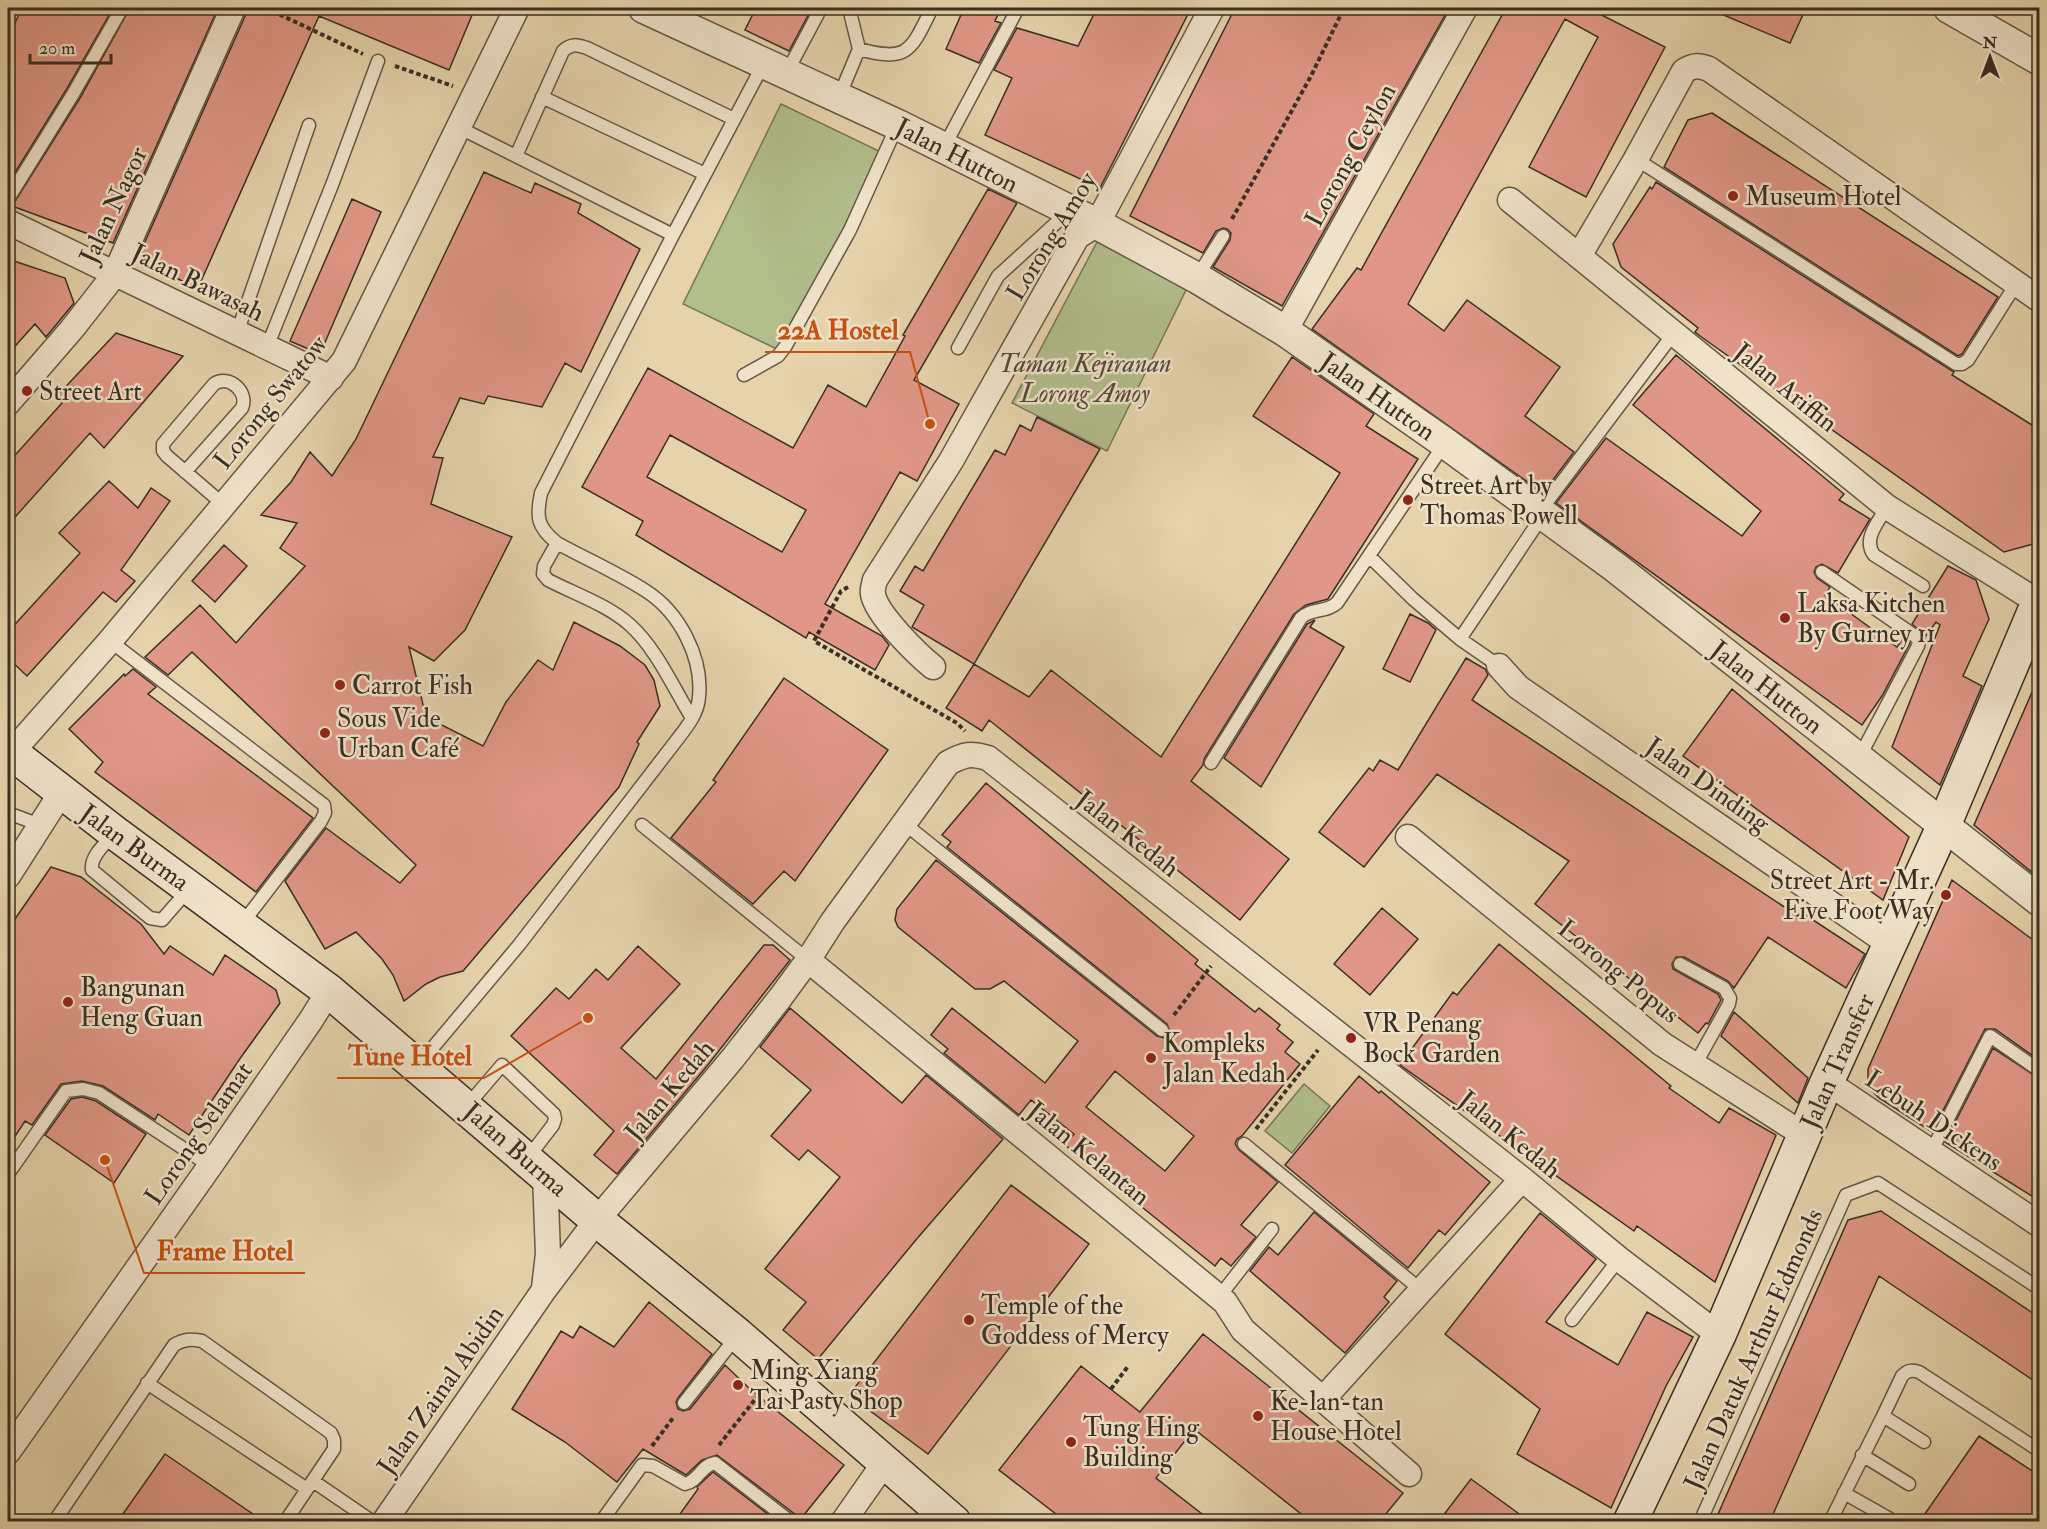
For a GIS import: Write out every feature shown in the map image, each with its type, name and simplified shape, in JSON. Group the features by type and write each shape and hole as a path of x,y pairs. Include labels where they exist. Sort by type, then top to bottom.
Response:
{"main road":[{"name":"Jalan Transfer","path":"1630,1521 1719,1335 1827,1082 2027,640 2039,600"},
{"name":"Jalan Burma","path":"9,752 114,833 329,991 597,1220 738,1335 954,1521"}],"street":[{"name":"Jalan Nagor","path":"8,403 72,329 115,274 233,8"},
{"name":"Lorong Swatow","path":"9,752 110,641 344,361 517,8"},
{"name":"Lorong Amoy","path":"875,580 951,461 1077,237 1097,224 1212,8"},
{"name":"Lorong Ceylon","path":"1285,331 1465,8"},
{"path":"1949,8 2038,55"},
{"name":"Jalan Hutton","path":"659,11 838,98 898,124 1097,224 1197,278 1285,331 1615,567 2040,901"},
{"path":"1579,256 1684,71 1692,66 1705,67 2040,300"},
{"name":"Jalan Ariffin","path":"1510,200 1887,507 2039,600"},
{"name":"Jalan Bawasah","path":"8,222 331,378"},
{"path":"875,580 872,592 875,602 908,645 933,667"},
{"name":"Jalan Dinding","path":"1499,666 1518,687 1889,944"},
{"name":"Jalan Kedah","path":"597,1220 733,1058 808,960 833,921 906,824 948,763 961,756 973,754 988,758 1522,1179 1619,1259 1719,1335"},
{"path":"8,876 61,793"},
{"name":"Lorong Popus","path":"1408,837 1662,1044 1804,1136"},
{"name":"Jalan Kelantan","path":"808,960 1225,1302 1243,1330 1409,1474"},
{"name":"Lorong Selamat","path":"8,1452 210,1166 329,991"},
{"name":"Lebuh Dickens","path":"1827,1082 2040,1224"},
{"name":"Jalan Zainal Abidin","path":"536,1167 548,1254 544,1290"},
{"path":"1323,1399 1522,1179"},
{"name":"Jalan Zainal Abidin","path":"384,1521 544,1290 597,1220"},
{"path":"843,1521 885,1462"}],"lane":[{"path":"8,199 73,94 122,8"},
{"path":"418,1065 519,945 692,718 699,698 699,671 690,644 680,626 662,604 646,591 556,543 545,534 539,521 538,508 541,493 734,119 821,8"},
{"path":"838,98 859,50 849,8"},
{"path":"859,50 882,56 905,51 914,42 932,8"},
{"path":"944,148 1018,8"},
{"path":"516,156 563,51 567,46 573,44 587,48 734,119"},
{"path":"267,347 332,185 378,61"},
{"path":"542,97 705,174"},
{"path":"744,375 778,356 785,347 850,230 898,124"},
{"path":"237,333 309,125"},
{"path":"458,127 673,235"},
{"path":"1636,159 1956,364 1968,360 2016,284"},
{"path":"958,348 998,276 1069,211"},
{"path":"1197,278 1223,236"},
{"path":"1460,639 1541,514 1674,333"},
{"path":"185,472 242,408 244,396 231,382 219,380 214,384 163,444 163,451 167,456 185,472 224,505"},
{"path":"1211,763 1301,618 1309,612 1333,607 1444,443"},
{"path":"1887,507 1869,540 1869,548 1874,555 1923,586"},
{"path":"556,543 543,574 548,580 612,612 629,624 644,639 692,718"},
{"path":"1369,556 1413,599 1460,639 1499,666"},
{"path":"1822,572 1919,641 1859,759"},
{"path":"110,641 324,805 325,813 321,821 241,925"},
{"path":"8,813 40,825"},
{"path":"906,824 1162,1030"},
{"path":"642,825 808,960"},
{"path":"114,833 95,856 91,864 92,870 150,918 162,920 190,888"},
{"path":"1680,964 1724,988 1730,998 1729,1004 1695,1065"},
{"path":"1931,1152 1990,1036 2040,1071"},
{"path":"466,1107 502,1065 554,1114 553,1125 536,1167"},
{"path":"8,1174 66,1092 83,1089 99,1093 210,1166"},
{"path":"1244,1144 1421,1290"},
{"name":"Jalan Datuk Arthur Edmonds","path":"1700,1521 1846,1195 1878,1183 2040,1289"},
{"path":"1219,1297 1272,1229"},
{"path":"1572,1320 1619,1259"},
{"path":"684,1403 738,1335"},
{"path":"54,1521 174,1345 191,1339 202,1341 331,1434 334,1440 333,1449 285,1521"},
{"path":"1830,1521 1906,1371 1919,1372 2040,1451"},
{"path":"147,1383 310,1485 374,1521"},
{"path":"1882,1416 1924,1442"},
{"path":"1863,1455 1909,1484"},
{"path":"601,1521 642,1465 653,1466 685,1484 695,1479 706,1466 715,1463 791,1521"},
{"path":"1844,1492 1890,1519"}],"path":[{"path":"1223,236 1311,76 1344,8"},
{"path":"875,580 846,587 841,591 814,641 957,723 988,758"},
{"path":"1162,1030 1226,946"},
{"path":"1244,1144 1333,1031"},
{"path":"1111,1389 1129,1365"},
{"path":"706,1466 711,1455 778,1370"},
{"path":"642,1465 646,1455 684,1403"}],"green space":[{"path":"781,104 881,152 783,352 683,304"},
{"name":"Taman Kejiranan Lorong Amoy","path":"1097,242 1187,288 1107,451 1012,403"},
{"path":"1304,1084 1330,1106 1292,1153 1265,1131"}],"building":[{"path":"22,8 113,8 8,184 8,38"},
{"path":"130,8 218,8 113,243 12,206 80,98"},
{"path":"247,8 475,8 449,70 319,16 198,288 140,262 143,255 140,253"},
{"path":"756,8 812,8 789,51 745,30"},
{"path":"964,8 1001,8 995,21 1001,23 979,63 946,49"},
{"path":"1097,8 1176,8 1188,14 1100,188 985,135 1012,78 994,70 1017,28 1078,46"},
{"path":"1235,8 1449,8 1282,306 1213,267 1230,240 1231,233 1227,229 1216,231 1203,253 1130,216"},
{"path":"1506,8 1588,8 1665,47 1586,197 1529,167 1598,37 1565,19 1408,304 1444,331 1467,300 1560,367 1525,416 1574,452 1543,493 1312,329 1357,268 1361,270"},
{"path":"1707,8 1806,8 1790,43"},
{"path":"1712,113 1998,297 1962,354 1958,356 1664,167 1688,120"},
{"path":"484,172 531,193 535,183 581,204 578,213 640,249 581,372 565,363 542,407 488,396 484,404 460,398 433,457 443,458 431,504 512,537 465,630 434,661 409,647 426,717 483,746 506,702 538,660 553,670 574,622 620,646 645,665 654,680 660,706 637,742 639,744 619,787 463,971 440,977 426,984 404,1001 393,975 382,959 356,932 325,949 285,881 326,828 400,883 416,865 192,652 168,675 145,657 200,605 236,643 305,566 280,548 297,523 261,515 291,482 310,452 332,476 356,439"},
{"path":"1656,182 1954,372 1952,375 2040,430 2040,529 2033,544 2004,552 1700,336 1695,332 1698,328 1621,267 1613,244 1650,187 1652,189"},
{"path":"988,189 1017,203 914,380 959,404 917,481 900,472 825,604 882,636 889,645 875,670 809,632 806,638 636,535 643,521 582,487 648,368 793,448 828,385 866,407 905,336 903,335","holes":["670,435 806,510 782,552 647,477"]},
{"path":"352,199 381,212 320,354 290,341"},
{"path":"8,259 65,278 74,303 46,337 35,324 8,354"},
{"path":"116,333 183,356 104,448 90,433 8,525 8,463 62,403 56,397"},
{"path":"1676,355 1844,494 1839,500 1870,519 1838,573 1822,564 1816,567 1814,572 1817,578 1830,587 1825,595 1897,647 1903,638 1910,643 1882,696 1862,725 1556,503 1606,438 1742,536 1761,511 1633,405"},
{"path":"1292,357 1374,414 1366,426 1418,459 1328,599 1306,605 1294,614 1204,759 1203,765 1191,781 1289,859 1240,920 989,720 982,731 946,708 974,664 1029,697 1051,670 1161,757 1340,473 1253,416"},
{"path":"1037,417 1100,449 974,664 912,627 924,605 900,591 915,566 923,571 995,450 1005,455 1020,425 1031,431"},
{"path":"109,481 138,508 151,488 170,501 121,570 135,581 116,602 103,592 27,676 8,658 8,632 80,553 59,533"},
{"path":"224,545 247,566 215,602 192,581"},
{"path":"1948,566 1976,580 1989,619 1963,676 1982,686 1940,785 1892,747 1940,625 1936,622 1926,636 1912,624"},
{"path":"1410,614 1436,630 1410,682 1383,669"},
{"path":"1315,620 1310,627 1344,647 1261,787 1224,758 1307,624"},
{"path":"1466,658 1485,669 1488,675 1472,700 1798,916 1801,912 1865,954 1846,988 1768,937 1734,988 1728,981 1684,957 1676,957 1672,964 1673,969 1718,994 1721,1000 1708,1024 1706,1023 1698,1033 1535,904 1569,861 1437,774 1364,867 1319,832 1369,768 1373,771 1380,760 1398,770"},
{"path":"133,669 156,687 148,694 313,818 256,892 95,772 103,762 69,729 124,674 125,676"},
{"path":"2040,674 2040,879 1974,825"},
{"path":"784,678 888,750 795,881 784,871 753,904 671,838 716,782 713,780"},
{"path":"1732,689 1909,837 1883,900 1683,756"},
{"name":"Kompleks Jalan Kedah","path":"986,783 1198,960 1195,964 1255,1012 1259,1008 1280,1025 1277,1029 1293,1042 1285,1052 1300,1064 1235,1144 1239,1150 1278,1182 1241,1225 1256,1237 1231,1266 1221,1258 1215,1266 1065,1145 1074,1134 1031,1100 1019,1115 944,1053 948,1049 931,1035 952,1008 1045,1083 1078,1041 1004,981 990,989 975,989 898,927 895,920 897,909 936,860 1157,1036 1164,1038 1170,1032 1167,1024 947,847 951,842 942,835","holes":["1115,1071 1194,1136 1165,1171 1086,1107"]},
{"path":"51,867 81,877 141,924 164,954 170,946 213,975 225,955 276,990 280,1003 189,1135 158,1114 155,1120 103,1086 82,1081 61,1084 32,1125 25,1121 8,1147 8,929"},
{"path":"1952,880 2040,945 2040,1061 1995,1029 1985,1029 1932,1132 1879,1098 1871,1090 1868,1069"},
{"path":"1382,908 1418,939 1370,995 1334,964"},
{"path":"1499,944 1671,1086 1669,1088 1719,1123 1729,1108 1776,1135 1715,1282 1637,1226 1634,1231 1400,1065 1453,992 1457,995"},
{"path":"764,945 773,945 790,960 707,1066 617,1174 594,1155 614,1131 511,1036 556,988 569,999 596,969 608,980 638,946 680,984 621,1048 656,1079"},
{"path":"790,1008 902,1103 926,1075 1003,1139 818,1359 783,1330 806,1302 765,1269 840,1177 808,1150 799,1160 771,1136 811,1090 760,1047"},
{"path":"1734,1012 1808,1078 1798,1103 1721,1036"},
{"path":"1993,1048 2040,1079 2040,1201 1945,1142"},
{"path":"1359,1076 1379,1093 1381,1091 1490,1182 1445,1235 1439,1230 1408,1268 1285,1165"},
{"path":"82,1097 96,1101 146,1134 114,1183 45,1135 71,1099"},
{"name":"Temple of the Goddess of Mercy","path":"1011,1185 1089,1244 928,1454 849,1395"},
{"path":"1881,1211 2040,1318 2040,1385 1879,1276 1770,1521 1715,1521 1848,1220"},
{"path":"1314,1212 1397,1281 1384,1297 1389,1302 1345,1353 1250,1271 1269,1247 1278,1255"},
{"path":"1540,1213 1596,1259 1546,1322 1618,1365 1647,1312 1693,1337 1666,1386 1611,1508 1517,1454 1540,1409 1445,1334"},
{"path":"649,1302 712,1354 678,1398 676,1402 678,1409 683,1411 690,1409 725,1365 750,1389 844,1465 799,1521 796,1515 717,1455 702,1460 686,1475 643,1449 617,1482 565,1442 512,1409 561,1331 573,1338 580,1326 614,1347"},
{"path":"1203,1334 1403,1493 1380,1521 1310,1521 1194,1429 1156,1478 1211,1521 1065,1521 999,1470 1081,1366 1140,1412"},
{"path":"1979,1436 2040,1476 2040,1521 1920,1521"},
{"path":"165,1454 263,1521 118,1521"},
{"path":"713,1472 777,1521 675,1521 698,1489 697,1487"},
{"path":"1471,1479 1529,1521 1439,1521"}],"place":[{"name":"Museum Hotel","path":"1733,196"},
{"name":"Street Art","path":"27,391"},
{"name":"22A Hostel","path":"930,424"},
{"name":"Street Art by Thomas Powell","path":"1408,500"},
{"name":"Laksa Kitchen By Gurney 11","path":"1785,618"},
{"name":"Carrot Fish","path":"340,685"},
{"name":"Sous Vide Urban Café","path":"325,733"},
{"name":"Street Art - Mr. Five Foot Way","path":"1946,895"},
{"name":"Bangunan Heng Guan","path":"68,1002"},
{"name":"Tune Hotel","path":"588,1018"},
{"name":"VR Penang Bock Garden","path":"1351,1038"},
{"name":"Kompleks Jalan Kedah","path":"1151,1058"},
{"name":"Frame Hotel","path":"105,1160"},
{"name":"Temple of the Goddess of Mercy","path":"969,1320"},
{"name":"Ming Xiang Tai Pasty Shop","path":"738,1385"},
{"name":"Ke-lan-tan House Hotel","path":"1258,1416"},
{"name":"Tung Hing Building","path":"1071,1442"}]}
